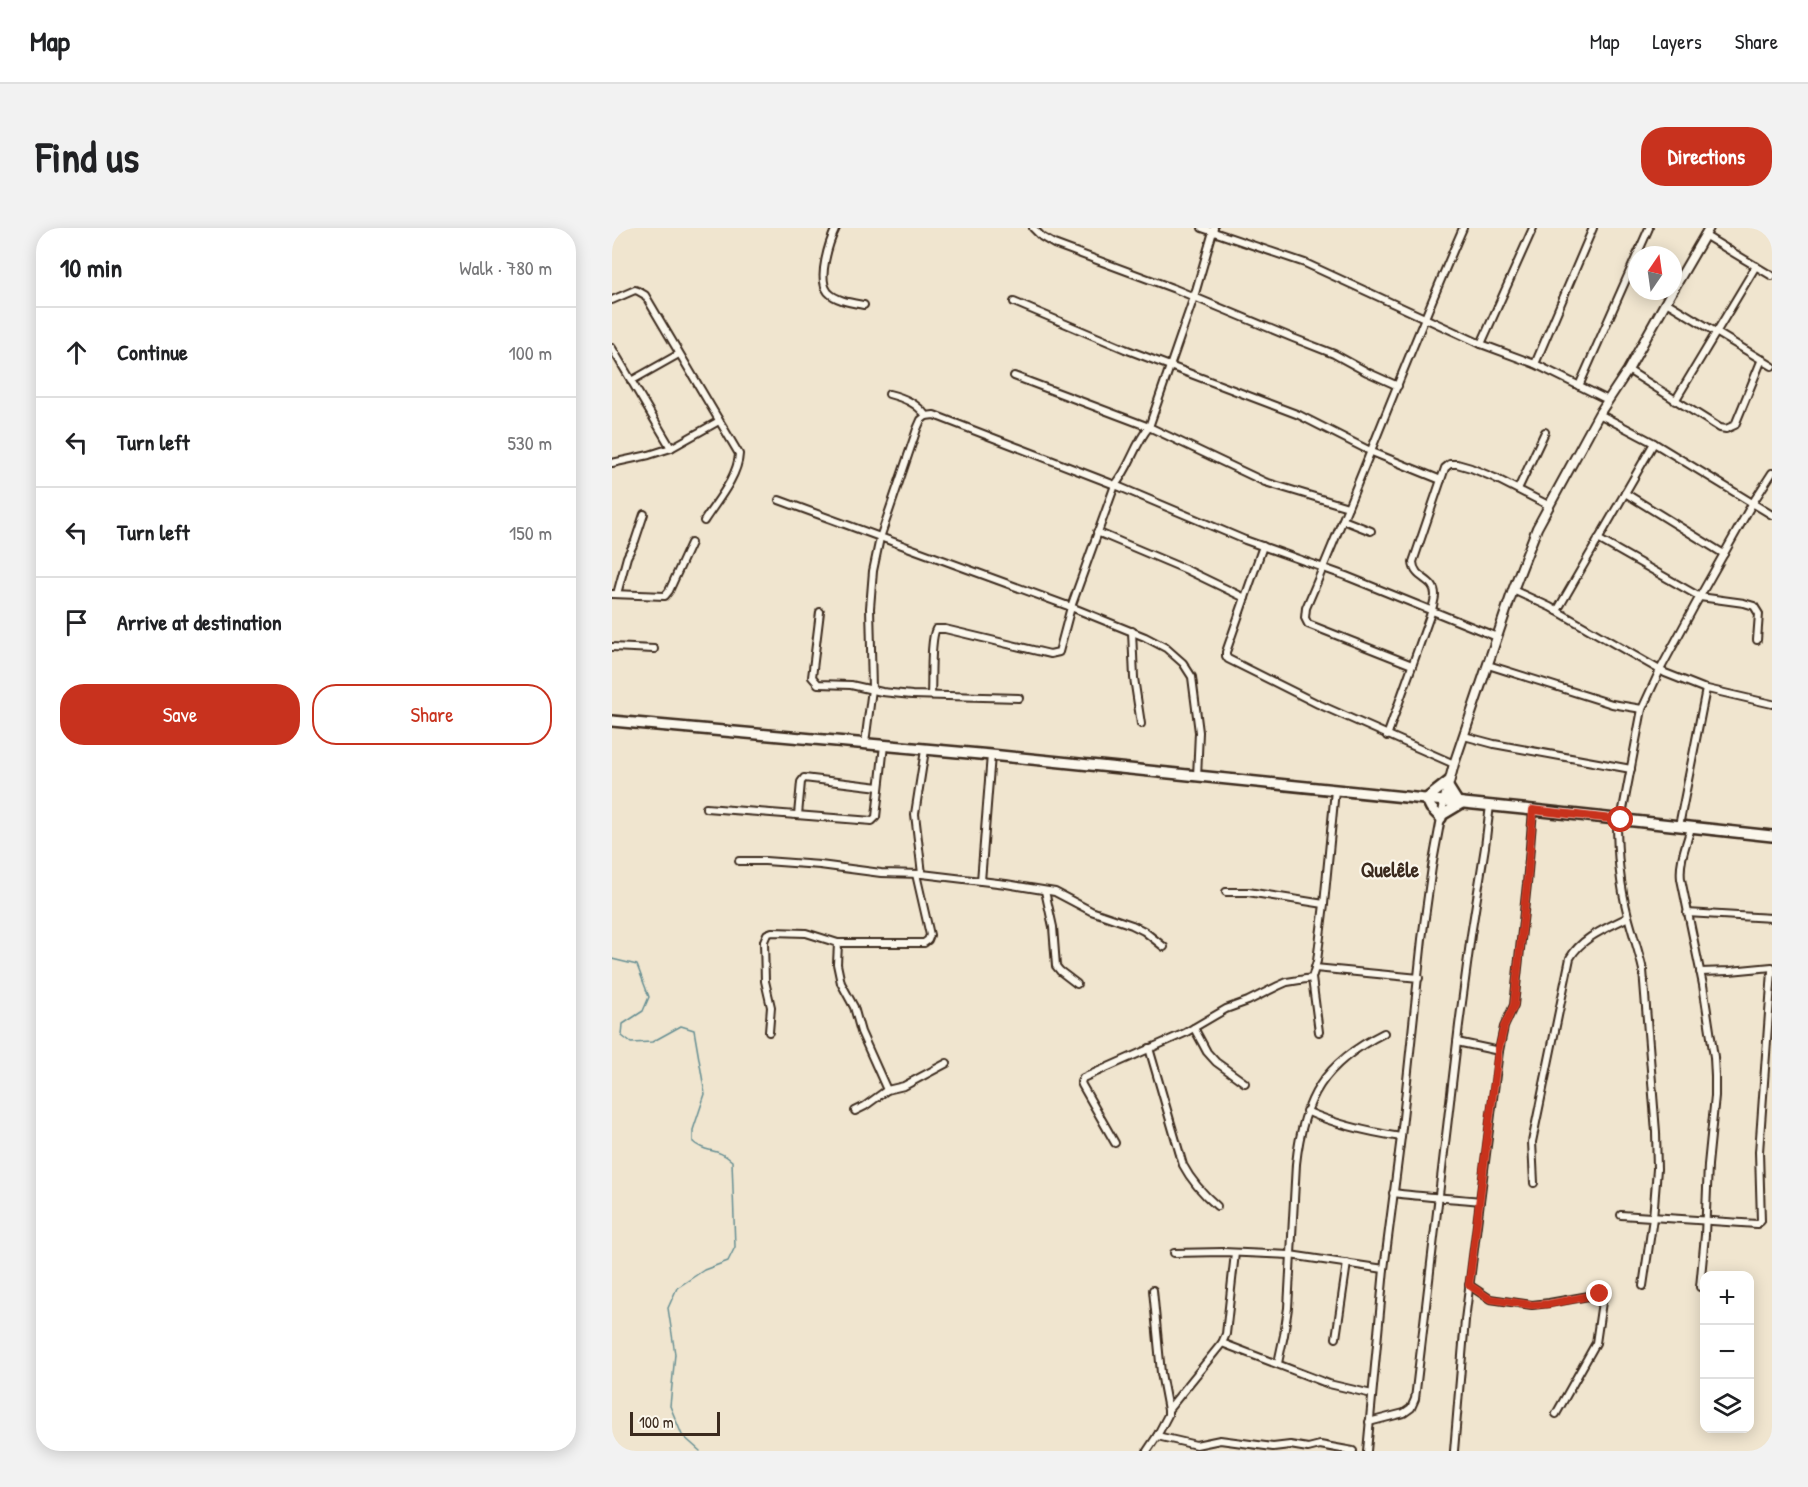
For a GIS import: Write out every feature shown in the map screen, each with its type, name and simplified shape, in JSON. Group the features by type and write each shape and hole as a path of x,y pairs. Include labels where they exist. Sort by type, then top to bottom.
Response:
{"main road":[{"path":"612,720 992,755 1772,836"},
{"path":"1426,800 1448,784 1460,803"},
{"path":"1426,800 1442,817 1460,803"}],"street":[{"path":"836,228 828,249 824,284 828,292 835,297 864,305"},
{"path":"1033,228 1054,244 1194,297 1334,354 1398,386"},
{"path":"1203,228 1305,262 1481,344 1535,364 1608,400"},
{"path":"1412,666 1308,624 1305,618 1306,608 1463,228"},
{"path":"1481,344 1533,228"},
{"path":"1535,364 1593,228"},
{"path":"1641,246 1649,228"},
{"path":"932,695 932,643 936,629 945,629 1055,654 1061,648 1071,607 1115,485 1123,476 1140,437 1149,427 1194,297 1213,230"},
{"path":"1682,275 1707,232 1772,276"},
{"path":"1675,401 1756,266"},
{"path":"1580,387 1628,276"},
{"path":"612,300 632,291 642,292 739,454 739,461 733,475 704,521"},
{"path":"1014,302 1098,338 1299,415 1372,452 1441,480"},
{"path":"1367,1451 1384,1269 1432,867 1448,784 1513,590 1537,528 1599,414 1628,370 1666,302 1772,366"},
{"path":"612,348 670,448"},
{"path":"632,381 679,354"},
{"path":"1628,370 1675,401 1720,428 1726,429 1735,425 1762,359"},
{"path":"1014,376 1149,427 1265,482 1348,507"},
{"path":"889,394 913,403 926,416"},
{"path":"1599,414 1654,443 1772,515"},
{"path":"865,743 872,689 871,588 880,538 917,429 921,420 926,416 934,415 942,418 1497,637"},
{"path":"612,463 670,448 719,421"},
{"path":"1518,489 1545,432"},
{"path":"1557,611 1654,443"},
{"path":"1387,735 1432,610 1435,594 1433,588 1427,580 1417,575 1413,569 1413,562 1445,468 1450,464 1457,464 1495,478 1550,506"},
{"path":"1643,1286 1653,1218 1657,1169 1656,1132 1640,954 1628,916 1618,860 1619,820 1642,709 1660,670 1700,597 1772,473"},
{"path":"1624,493 1724,554"},
{"path":"779,500 1071,607 1154,641 1174,654 1190,672 1194,684 1199,732 1197,777"},
{"path":"644,514 614,594 665,596 691,543"},
{"path":"1343,520 1371,531"},
{"path":"1097,532 1187,570 1245,598"},
{"path":"1598,539 1700,597 1754,606 1758,610 1757,640"},
{"path":"1263,546 1226,652 1228,659 1318,704 1454,764"},
{"path":"1513,590 1557,611 1660,670 1706,689 1772,704"},
{"path":"820,612 813,677 818,684 851,685 895,694 1019,698"},
{"path":"1132,632 1134,678 1142,724"},
{"path":"612,647 654,649"},
{"path":"1488,665 1612,704 1642,709"},
{"path":"1679,826 1706,689"},
{"path":"1464,736 1494,744 1631,769"},
{"path":"706,808 872,821 876,817 884,745"},
{"path":"769,1032 771,1007 765,981 764,941 767,934 772,932 806,933 838,943 924,943 928,940 930,935 919,874 915,814 925,750"},
{"path":"981,881 992,755"},
{"path":"798,815 801,782 804,778 879,787"},
{"path":"1319,1032 1312,978 1324,904 1335,790"},
{"path":"1370,1422 1404,1413 1411,1408 1415,1400 1457,1042 1490,805"},
{"path":"1454,1451 1469,1285 1498,1052 1504,1027 1514,1005 1533,810"},
{"path":"1691,828 1682,855 1680,871 1700,972 1715,1076 1701,1271"},
{"path":"739,861 919,874 1045,891 1064,896 1091,911 1132,925 1144,931 1164,947"},
{"path":"1045,891 1053,927 1056,966 1077,984"},
{"path":"1226,892 1248,892 1324,904"},
{"path":"1687,913 1772,918"},
{"path":"1534,1183 1532,1142 1570,958 1587,938 1628,916"},
{"path":"838,943 837,964 841,983 854,1007 861,1032 887,1090"},
{"path":"1315,968 1419,978"},
{"path":"1621,1215 1757,1224 1761,1221 1759,1152 1772,1000 1772,969 1700,972"},
{"path":"1115,1143 1082,1085 1082,1080 1105,1067 1194,1028 1226,1009 1287,982 1312,978"},
{"path":"1194,1028 1216,1062 1245,1083"},
{"path":"1278,1363 1288,1308 1296,1164 1306,1111 1325,1077 1335,1066 1351,1052 1384,1033"},
{"path":"1457,1042 1498,1052"},
{"path":"1149,1048 1183,1165 1200,1191 1217,1206"},
{"path":"855,1111 887,1090 904,1086 947,1063"},
{"path":"1306,1111 1334,1123 1363,1131 1401,1137"},
{"path":"1393,1193 1480,1201"},
{"path":"1174,1253 1290,1255 1384,1269"},
{"path":"1168,1410 1227,1334 1235,1253"},
{"path":"1336,1338 1347,1263"},
{"path":"1469,1285 1490,1299 1522,1304 1549,1304 1603,1295 1596,1343 1556,1414"},
{"path":"1147,1451 1168,1416 1161,1373 1153,1290"},
{"path":"1222,1343 1329,1384 1372,1394"},
{"path":"1157,1436 1196,1444 1220,1440 1273,1447 1290,1445 1308,1448 1320,1445 1353,1451"}],"waterway":[{"path":"612,959 637,965 649,997 643,1011 623,1024 622,1036 631,1043 652,1042 681,1026 694,1030 705,1094 693,1130 693,1142 732,1161 735,1247 728,1261 704,1270 677,1288 668,1308 675,1354 670,1406 682,1435 700,1451"}],"district":[{"name":"Quelêle","path":"1390,870"}],"route":[{"path":"1600,1294 1532,1305 1490,1299 1469,1285 1498,1052 1504,1027 1514,1005 1533,810 1621,820"}]}
